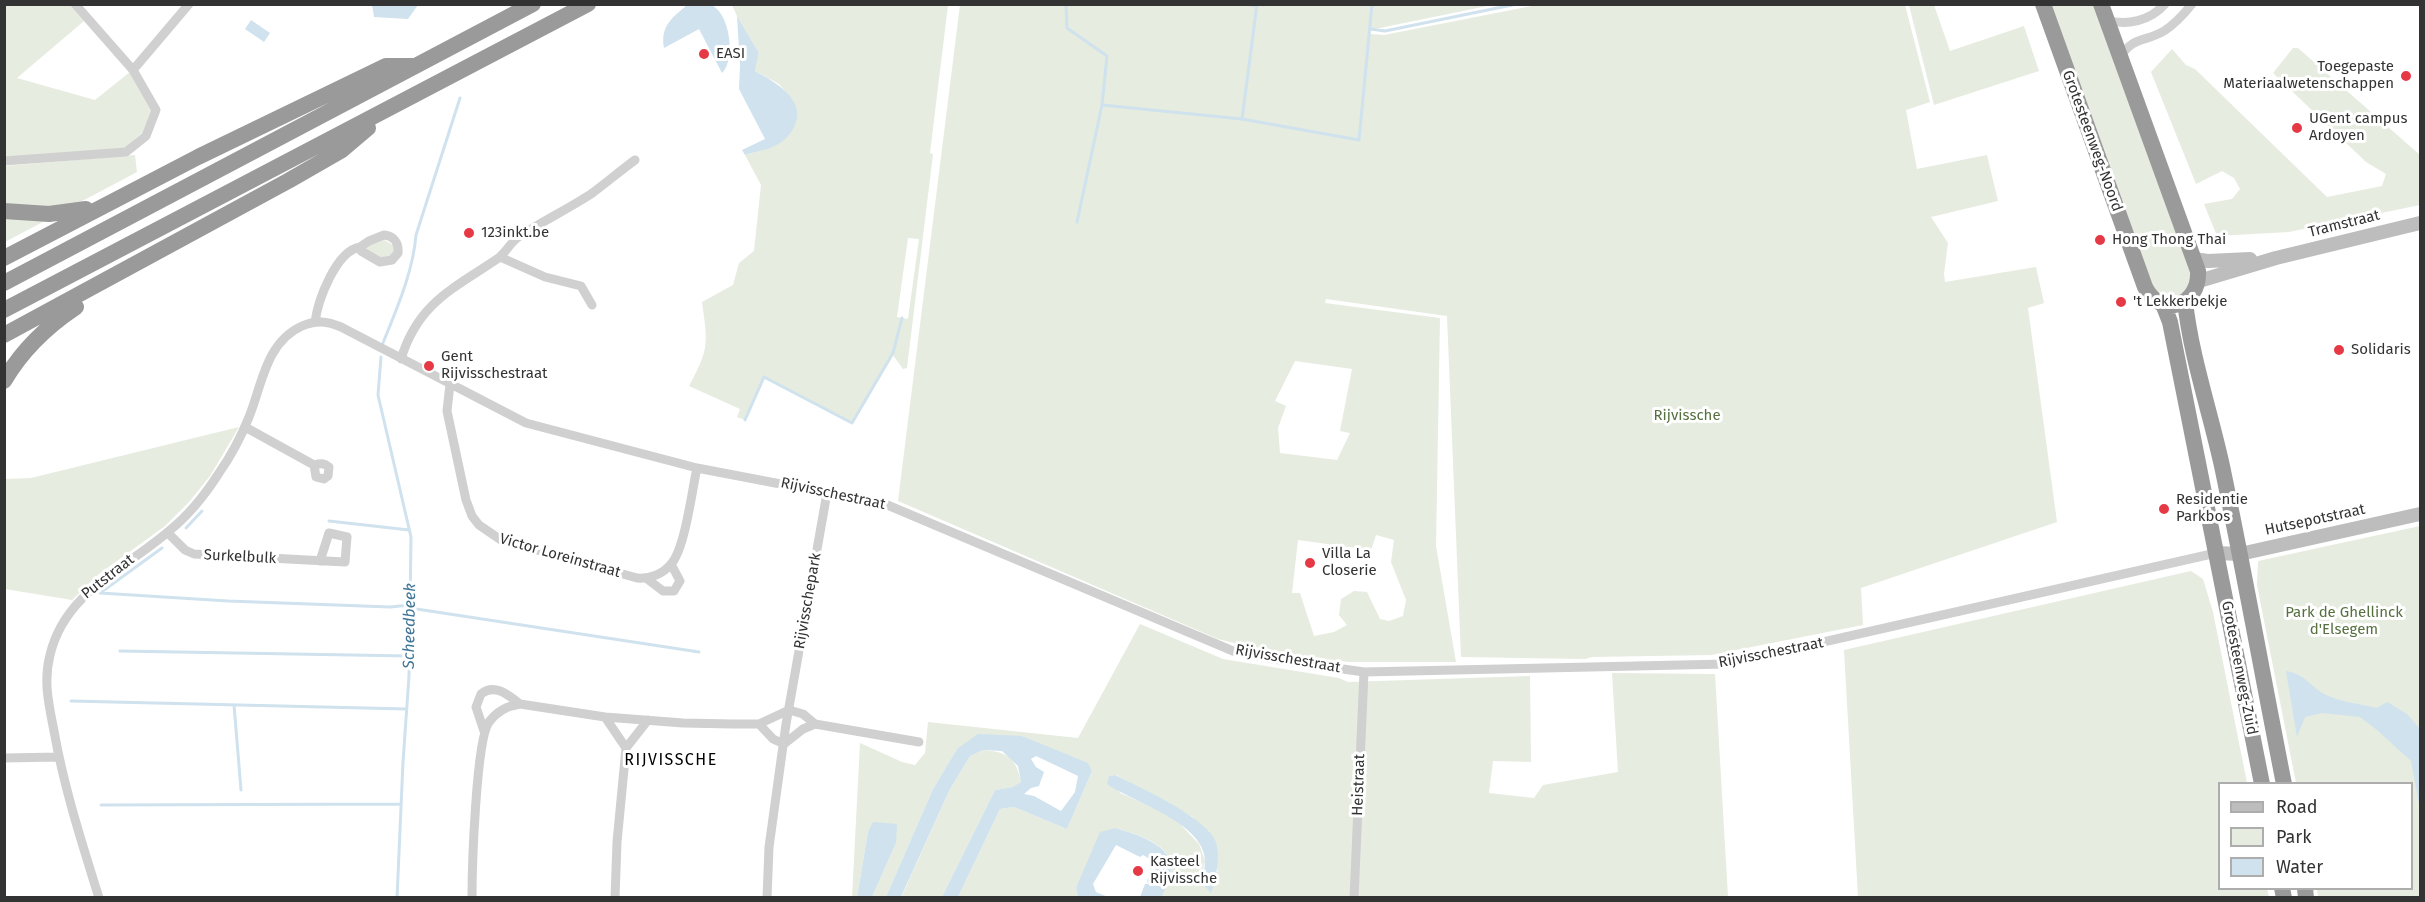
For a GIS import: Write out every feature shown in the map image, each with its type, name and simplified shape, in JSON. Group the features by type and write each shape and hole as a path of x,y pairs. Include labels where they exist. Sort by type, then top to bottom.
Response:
{"highway":[{"path":"4,283 533,4"},
{"path":"4,310 588,4"},
{"name":"Grotesteenweg-Noord","path":"2043,4 2142,279 2152,297 2163,304 2170,322 2216,553"},
{"path":"2104,12 2194,259 2199,280 2195,292 2185,301 2178,304 2163,304"},
{"path":"4,258 198,157 386,66 416,66"},
{"path":"4,335 120,274 342,150 388,110"},
{"path":"4,211 49,214 68,213 102,206"},
{"path":"4,381 36,338 60,318 102,290 120,274"},
{"path":"2185,301 2199,377 2213,424 2240,554"},
{"name":"Grotesteenweg-Zuid","path":"2216,553 2262,782"},
{"name":"Grotesteenweg-Zuid","path":"2240,554 2284,782"}],"main road":[{"name":"Tramstraat","path":"2199,280 2276,258 2421,223"},
{"name":"Tramstraat","path":"2194,259 2208,261 2276,258"},
{"name":"Hutsepotstraat","path":"2216,553 2240,554 2421,514"}],"street":[{"path":"4,161 126,152 146,136 156,110 133,70 75,4"},
{"path":"133,70 189,4"},
{"path":"2104,12 2126,24 2151,15 2165,4"},
{"path":"2121,58 2128,46 2163,32 2180,19 2193,4"},
{"path":"360,247 352,248 341,257 317,307 315,322 333,323 401,359 407,340 427,310 454,285 500,257 517,237 589,195 634,160"},
{"path":"500,257 545,277 580,286 592,305"},
{"name":"Putstraat","path":"99,897 69,801 58,757 46,687 50,652 61,626 85,593 168,533 204,494 226,462 245,427 275,348 288,334 315,322"},
{"name":"Rijvisschestraat","path":"401,359 526,423 697,468 863,498 894,507 1233,651 1364,672 1726,664 2216,553"},
{"name":"Victor Loreinstraat","path":"450,384 447,411 466,500 472,516 479,525 501,540 637,578 646,578 663,591 674,591 680,581 671,564 679,550 697,468"},
{"path":"245,427 314,465"},
{"name":"Rijvisschepark","path":"767,897 769,847 789,710 827,493"},
{"name":"Surkelbulk","path":"168,533 185,550 194,554 320,561"},
{"path":"646,578 665,570 671,564"},
{"name":"Heistraat","path":"1354,897 1364,672"},
{"path":"484,731 476,707 481,694 486,690 496,689 520,704 605,717 683,723 759,724 789,710 803,714 815,724 919,742"},
{"path":"472,897 474,833 484,731 488,722 502,709 520,704"},
{"path":"605,717 626,748"},
{"path":"615,897 619,818 626,748 648,720"},
{"path":"759,724 773,739 784,744 803,729 815,724"},
{"path":"4,758 58,757"}],"green space":[{"path":"5,5 70,5 84,21 17,78 95,100 130,72 152,109 143,132 123,149 5,159"},
{"path":"732,5 948,5 930,153 933,154 907,368 903,369 892,354 852,423 765,378 762,380 745,420 737,417 740,409 689,386 705,346 702,302 733,285 739,263 754,251 761,185 745,155 768,148 794,102 779,84 755,71 759,53","holes":["908,238 919,239 908,319 897,317"]},
{"name":"Rijvissche","path":"960,5 1492,5 1370,30 1370,34 1384,35 1537,5 1905,5 1930,102 1906,110 1917,169 1987,155 1998,201 1931,217 1948,243 1945,282 2036,267 2044,303 2028,308 2057,522 1861,588 1863,625 1711,655 1585,659 1461,657 1447,316 1326,299 1325,303 1440,318 1436,546 1456,662 1349,662 1270,652 1218,639 898,501","holes":["1295,361 1352,369 1340,431 1350,433 1337,460 1280,453 1278,428 1286,406 1275,401","1376,535 1394,540 1391,562 1406,600 1403,616 1389,621 1380,619 1367,592 1354,591 1341,599 1339,615 1347,625 1334,632 1314,636 1300,593 1292,593 1298,540 1371,550"]},
{"path":"1909,5 1934,5 1950,51 2024,26 2039,71 1934,105"},
{"path":"2049,5 2094,5 2192,274 2187,289 2179,296 2168,296 2154,289"},
{"path":"2293,48 2298,48 2420,155 2420,205 2289,232 2217,236 2204,204 2232,199 2240,189 2234,178 2222,171 2196,184 2151,72 2172,49 2186,65 2195,69 2327,197 2382,186 2386,174 2366,162 2273,73"},
{"path":"135,155 137,172 5,242 5,166"},
{"path":"384,240 395,246 395,251 388,259 376,257 365,250 368,246"},
{"path":"239,427 210,476 189,502 165,526 99,574 72,600 5,589 5,479 31,478"},
{"name":"Park de Ghellinck d'Elsegem","path":"2420,526 2420,897 2318,897 2317,890 2413,890 2413,782 2296,782 2257,585 2258,561"},
{"path":"2191,571 2203,579 2213,612 2247,782 2218,782 2218,890 2267,890 2269,897 1858,897 1844,650"},
{"path":"1140,624 1223,659 1339,678 1348,682 1530,676 1531,762 1493,761 1489,793 1534,798 1543,785 1618,772 1612,673 1715,674 1728,897 1162,897 1170,873 1169,858 1150,840 1116,828 1076,888 1078,897 958,897 1000,809 1014,807 1067,829 1092,771 1022,736 957,749 933,789 886,897 872,897 896,843 868,832 857,897 852,898 860,743 902,762 915,765 925,753 928,722 1078,738","holes":["1116,775 1193,817 1218,871 1201,882 1205,861 1199,844 1178,822 1162,811 1120,793 1109,776"]},
{"path":"983,750 998,752 1009,757 1016,767 1021,782 1014,787 995,790 942,897 901,898 949,791 970,756"}],"water":[{"path":"372,4 418,5 408,19 374,17"},
{"path":"687,5 711,5 718,9 723,17 727,26 730,48 729,58 722,73 699,29 664,48 663,40 668,23"},
{"path":"737,16 759,53 755,71 787,92 796,107 797,116 792,131 780,143 745,155 742,150 765,139 739,89"},
{"path":"251,20 270,33 264,42 245,29"},
{"path":"2286,671 2303,678 2326,695 2377,708 2387,702 2407,714 2420,729 2420,809 2411,761 2360,717 2322,713 2305,717 2297,737"},
{"path":"978,734 1022,736 1088,763 1092,771 1067,829 1014,807 1000,809 958,897 942,897 995,790 1013,787 1021,782 1018,766 1002,751 983,750 970,756 949,791 901,897 886,897 933,789 957,749","holes":["1036,756 1078,776 1075,792 1061,811 1034,796 1024,794 1031,788 1039,786 1044,772 1036,767 1031,759"]},
{"path":"1115,775 1183,811 1207,829 1214,838 1218,851 1211,893 1201,882 1205,863 1202,849 1194,836 1166,815 1107,784 1109,776"},
{"path":"873,822 897,824 896,843 872,897 857,897 868,832"},
{"path":"1116,828 1150,841 1164,851 1169,858 1170,874 1162,897 1140,897 1145,884 1149,884 1147,881 1149,877 1155,874 1156,870 1153,866 1155,862 1116,845 1093,884 1096,892 1108,897 1078,897 1076,888 1100,832"}],"waterway":[{"path":"1066,4 1067,28 1107,56 1102,105 1242,119 1359,140 1372,4"},
{"path":"1246,4 1256,6"},
{"path":"1242,119 1257,4"},
{"path":"1370,29 1385,31 1517,4"},
{"name":"Scheedbeek","path":"383,343 408,276 416,235 460,98"},
{"path":"1077,222 1102,105"},
{"path":"745,420 764,377 852,423 893,353 902,318"},
{"name":"Scheedbeek","path":"381,357 378,395 411,537 409,676 397,898"},
{"path":"186,528 202,511"},
{"path":"329,521 409,530"},
{"path":"162,548 100,593 228,601 390,607 410,605"},
{"path":"410,608 699,652"},
{"path":"120,651 409,656"},
{"path":"71,701 407,709"},
{"path":"234,705 241,790"},
{"path":"101,805 401,804"}],"place":[{"name":"EASI","path":"704,54"},
{"name":"Toegepaste Materiaalwetenschappen","path":"2406,76"},
{"name":"UGent campus Ardoyen","path":"2297,128"},
{"name":"123inkt.be","path":"469,233"},
{"name":"Hong Thong Thai","path":"2100,240"},
{"name":"'t Lekkerbekje","path":"2121,302"},
{"name":"Solidaris","path":"2339,350"},
{"name":"Gent Rijvisschestraat","path":"429,366"},
{"name":"Residentie Parkbos","path":"2164,509"},
{"name":"Villa La Closerie","path":"1310,563"},
{"name":"Kasteel Rijvissche","path":"1138,871"}],"district":[{"name":"RIJVISSCHE","path":"671,761"}]}
